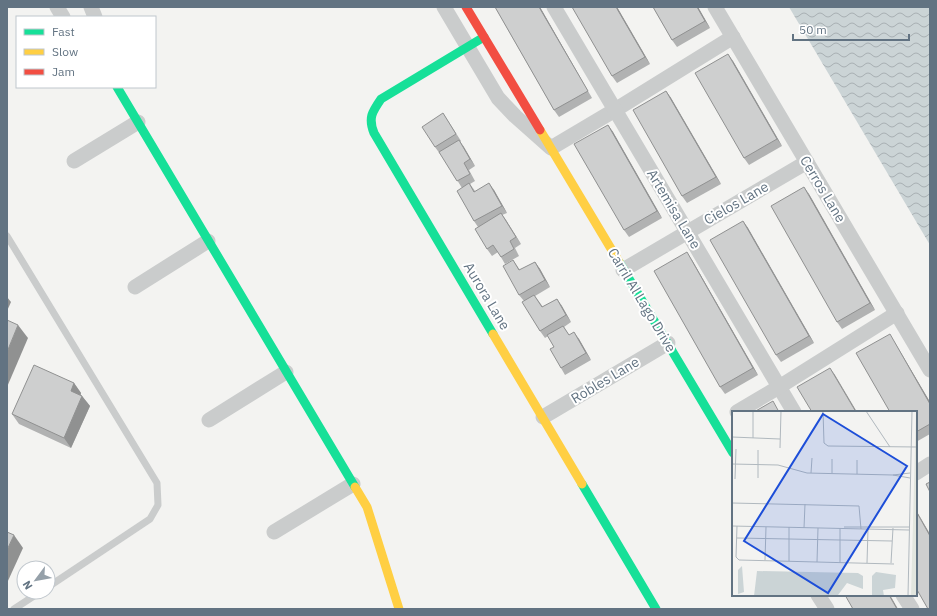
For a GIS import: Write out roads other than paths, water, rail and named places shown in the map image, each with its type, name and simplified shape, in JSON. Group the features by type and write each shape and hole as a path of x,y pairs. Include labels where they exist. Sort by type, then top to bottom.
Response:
{"street":[{"path":"57,7 62,16"},
{"name":"Carril Al Lago Drive","path":"444,7 498,98 515,116 551,148"},
{"name":"Carril Al Lago Drive","path":"466,7 732,450"},
{"name":"Artemisa Lane","path":"554,7 793,411"},
{"name":"Cerros Lane","path":"715,7 930,370"},
{"name":"Aurora Lane","path":"484,37 381,99 375,106 371,115 370,123 374,133 656,609"},
{"path":"551,148 733,37"},
{"path":"118,88 367,507 399,609"},
{"path":"74,161 138,122"},
{"name":"Cielos Lane","path":"623,270 687,231 807,162"},
{"path":"135,287 208,241"},
{"path":"739,411 896,313"},
{"name":"Robles Lane","path":"543,417 668,343"},
{"path":"209,420 286,372"},
{"path":"716,424 732,415"},
{"path":"917,472 930,464"},
{"path":"274,532 353,484"},
{"path":"819,596 827,609"},
{"path":"904,596 912,609"}],"lane":[{"path":"7,236 156,483 158,505 150,519 56,582"},
{"path":"14,609 28,600"}],"water":[{"path":"789,7 930,7 930,245"}]}
